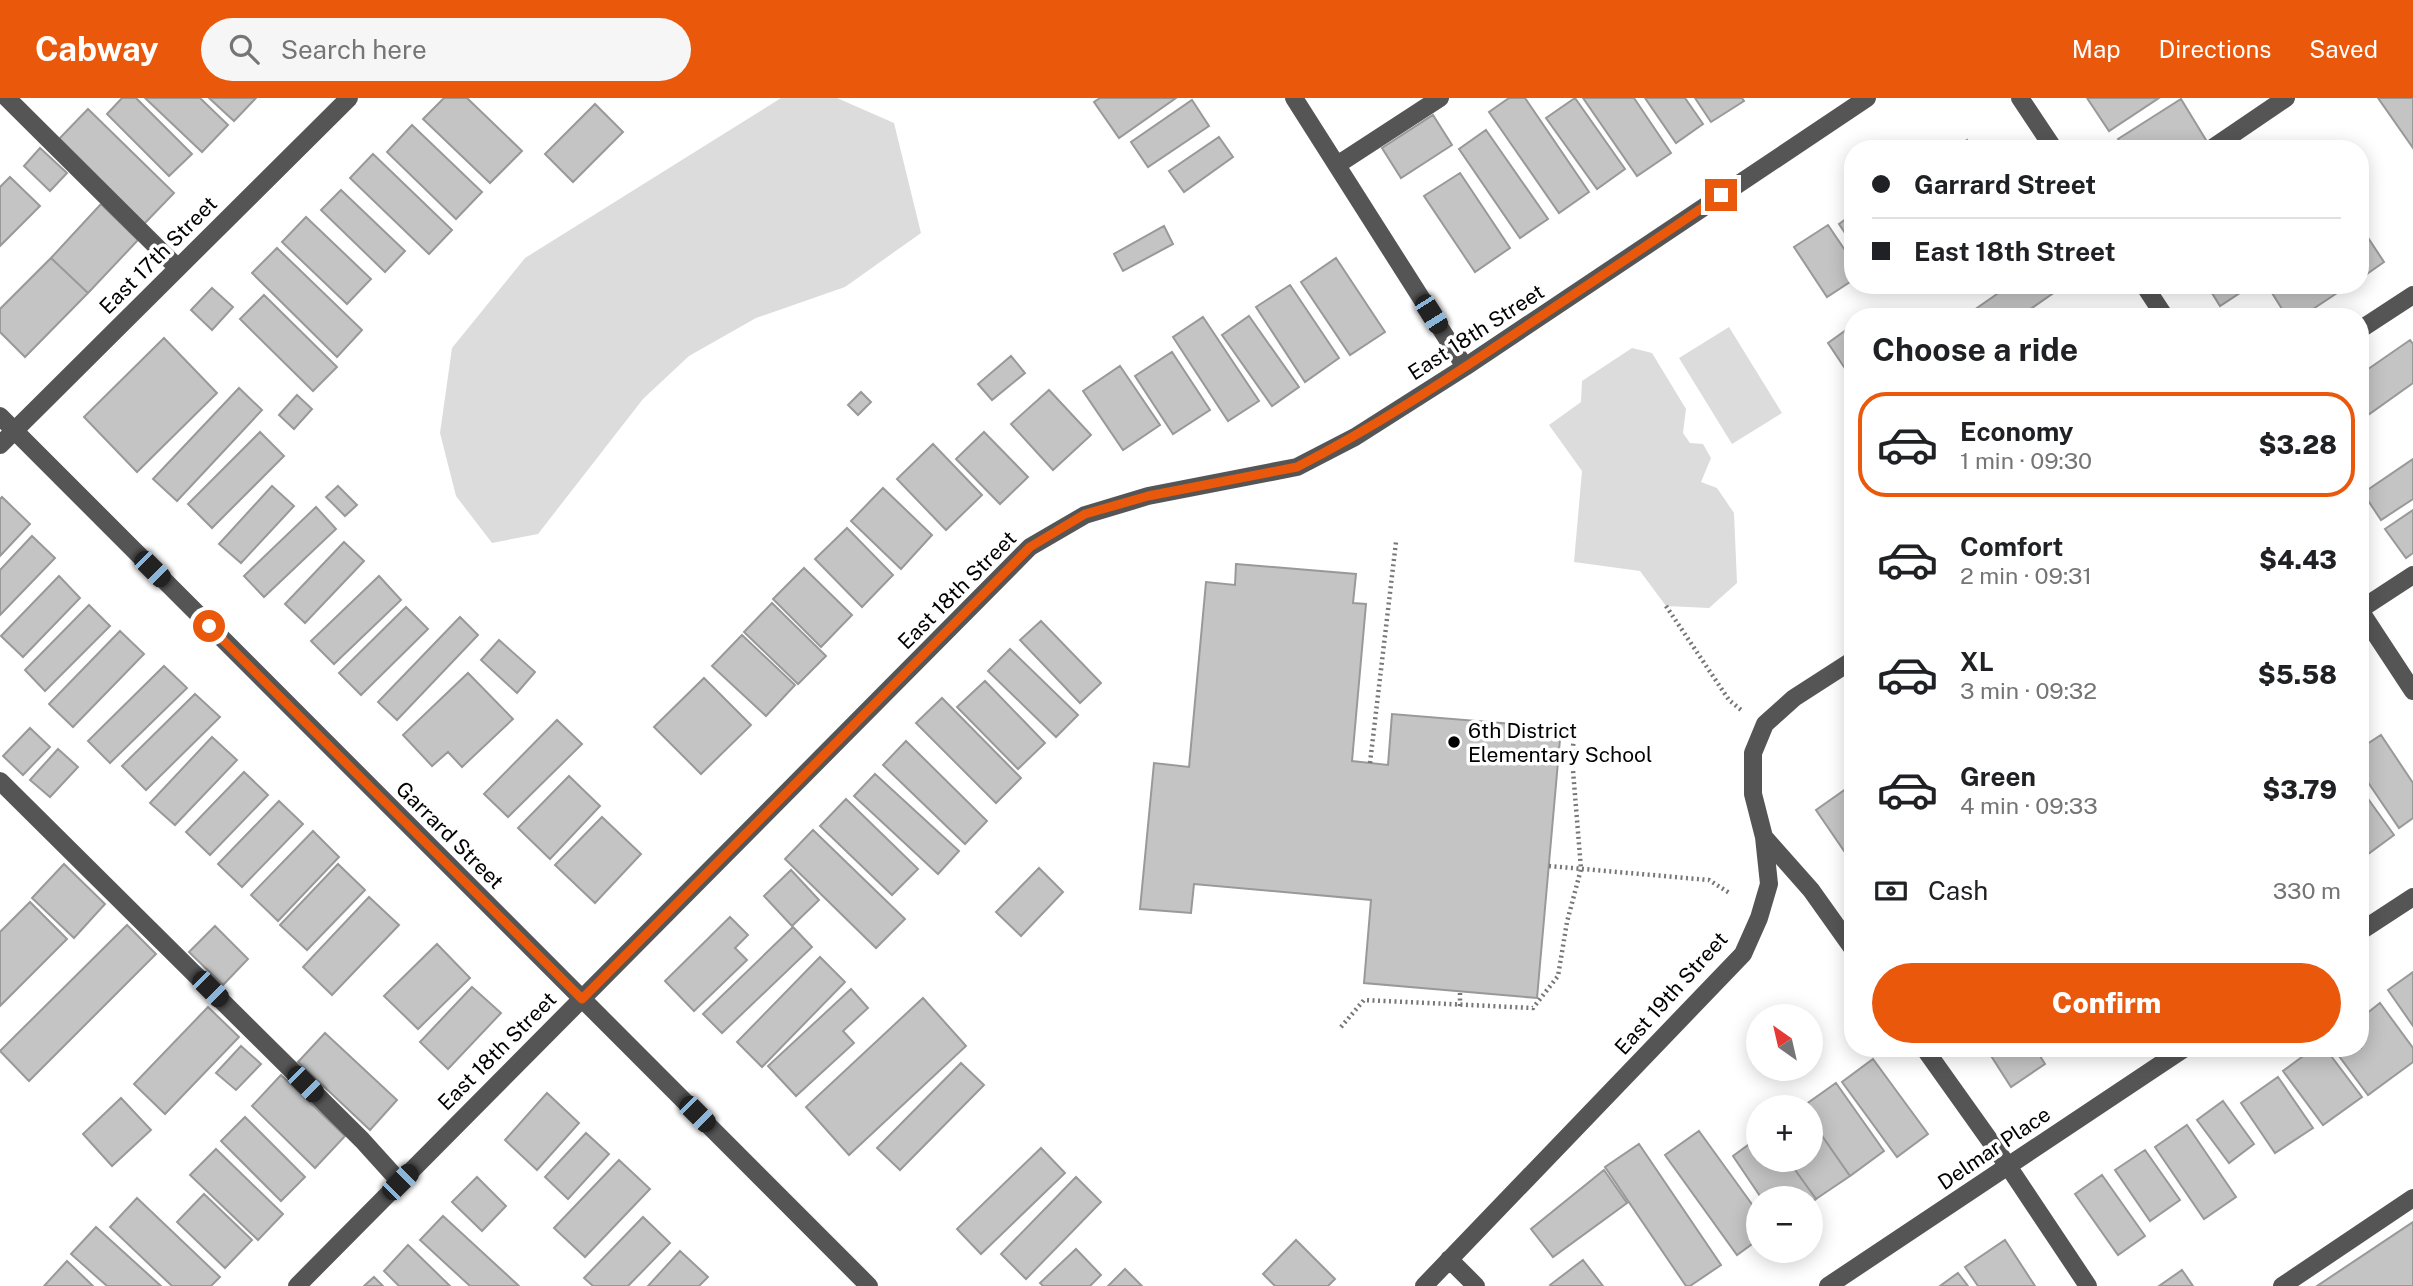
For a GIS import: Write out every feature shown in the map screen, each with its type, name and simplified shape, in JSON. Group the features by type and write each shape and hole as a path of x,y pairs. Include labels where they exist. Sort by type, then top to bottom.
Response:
{"street":[{"path":"7,98 178,268"},
{"name":"East 17th Street","path":"0,445 349,98"},
{"path":"1294,98 1465,368"},
{"path":"1337,166 1440,98"},
{"name":"East 18th Street","path":"296,1286 1030,547 1085,514 1148,496 1297,467 1355,437 1465,368 1867,98"},
{"path":"2020,98 2048,140"},
{"path":"2224,140 2286,98"},
{"path":"2369,324 2413,295"},
{"name":"Garrard Street","path":"0,416 869,1286"},
{"path":"2369,605 2413,575"},
{"path":"2369,623 2413,691"},
{"name":"East 19th Street","path":"1424,1286 1743,954 1759,918 1769,884 1764,837 1753,794 1754,753 1765,724 1794,698 1844,666"},
{"path":"0,780 362,1140 400,1182"},
{"path":"1764,837 1811,890 1844,937"},
{"path":"2369,926 2413,897"},
{"path":"1930,1057 2008,1166 2088,1286"},
{"name":"Delmar Place","path":"1828,1286 2172,1057"},
{"path":"2281,1286 2413,1198"},
{"path":"1449,1259 1476,1286"}],"path":[{"path":"1370,763 1396,542"},
{"path":"1666,606 1729,700 1745,712"},
{"path":"1341,1027 1364,1000 1533,1008 1558,976 1567,922 1581,869 1572,758 1575,723"},
{"path":"1549,866 1709,880 1731,894"},
{"path":"1460,1006 1461,992"}],"shaded area":[{"path":"781,98 837,98 894,123 921,233 845,287 756,318 689,356 643,399 538,534 492,543 456,496 440,433 452,348 525,258"},
{"path":"1729,327 1782,413 1732,444 1679,358"},
{"path":"1632,348 1652,353 1686,409 1683,433 1690,443 1703,444 1711,458 1701,482 1717,488 1734,513 1737,583 1709,608 1666,606 1640,571 1574,562 1582,471 1549,425 1581,402 1582,381"}],"building":[{"path":"122,98 136,98 192,154 169,176 107,114"},
{"path":"145,98 200,98 228,125 202,152"},
{"path":"209,98 256,98 234,121"},
{"path":"444,98 467,98 522,151 490,183 423,119"},
{"path":"1100,98 1176,98 1119,138 1094,102"},
{"path":"1509,98 1525,98 1589,192 1559,213 1489,112"},
{"path":"1575,98 1625,169 1597,189 1546,118"},
{"path":"1583,98 1634,98 1671,153 1637,176"},
{"path":"1645,98 1685,98 1703,124 1676,143"},
{"path":"1695,98 1742,98 1744,101 1711,122"},
{"path":"2087,98 2159,98 2109,131"},
{"path":"2378,98 2413,98 2413,148"},
{"path":"2181,99 2206,140 2119,140"},
{"path":"1192,100 1209,126 1148,167 1131,142"},
{"path":"595,104 623,132 573,182 545,154"},
{"path":"88,109 174,193 144,224 58,140"},
{"path":"1433,115 1452,145 1401,178 1382,148"},
{"path":"412,125 482,192 456,219 387,152"},
{"path":"1486,130 1548,219 1520,238 1459,149"},
{"path":"1219,137 1233,157 1184,192 1169,171"},
{"path":"40,148 67,173 50,191 24,166"},
{"path":"373,154 452,230 429,254 350,178"},
{"path":"1460,173 1510,248 1475,272 1424,196"},
{"path":"10,177 40,206 0,246 0,187"},
{"path":"341,190 405,251 385,272 321,210"},
{"path":"101,204 138,240 88,293 51,258"},
{"path":"306,217 371,279 347,304 282,242"},
{"path":"1828,225 1844,249 1844,286 1827,297 1794,247"},
{"path":"1164,226 1173,244 1123,271 1114,254"},
{"path":"2369,239 2384,262 2369,272"},
{"path":"277,248 362,330 337,357 252,273"},
{"path":"51,258 88,293 25,357 0,332 0,309"},
{"path":"1336,258 1385,332 1350,355 1301,282"},
{"path":"1290,285 1339,358 1305,382 1256,307"},
{"path":"212,288 233,307 212,330 191,310"},
{"path":"1997,294 2052,294 2032,308 1977,308"},
{"path":"2213,294 2238,294 2220,306"},
{"path":"2273,294 2336,294 2314,308 2281,308"},
{"path":"264,295 337,367 313,391 240,319"},
{"path":"1249,316 1299,387 1272,406 1222,335"},
{"path":"1203,317 1259,401 1228,421 1173,337"},
{"path":"1844,331 1844,367 1828,343"},
{"path":"164,338 217,393 137,472 84,417"},
{"path":"2410,340 2413,344 2413,383 2369,414 2369,368"},
{"path":"1172,352 1210,410 1173,434 1135,376"},
{"path":"1011,356 1025,373 992,400 978,384"},
{"path":"1120,366 1160,425 1123,450 1083,391"},
{"path":"239,388 262,410 177,501 153,479"},
{"path":"1049,390 1091,435 1053,470 1011,424"},
{"path":"861,392 871,402 858,415 848,405"},
{"path":"297,395 312,409 294,429 279,415"},
{"path":"260,432 284,456 212,528 188,504"},
{"path":"984,432 1028,477 1000,504 956,459"},
{"path":"933,444 982,495 946,530 897,479"},
{"path":"2413,459 2413,499 2381,520 2369,502 2369,489"},
{"path":"272,486 294,506 241,563 219,544"},
{"path":"338,486 357,505 345,516 326,497"},
{"path":"883,488 932,535 901,569 851,521"},
{"path":"2,497 30,524 0,556 0,499"},
{"path":"316,507 336,529 264,597 244,576"},
{"path":"2413,510 2413,553 2406,558 2385,529"},
{"path":"847,528 893,575 862,607 815,559"},
{"path":"32,536 55,558 0,615 0,570"},
{"path":"344,542 364,561 305,623 285,604"},
{"path":"1236,564 1356,574 1353,603 1366,604 1352,761 1388,765 1392,714 1561,728 1537,998 1364,983 1371,900 1194,884 1191,913 1140,909 1154,763 1189,767 1206,582 1235,585"},
{"path":"804,568 852,615 821,647 773,599"},
{"path":"59,576 80,598 23,657 1,636"},
{"path":"379,576 401,600 334,664 311,641"},
{"path":"772,603 826,656 798,684 744,632"},
{"path":"89,605 110,626 45,691 25,670"},
{"path":"406,607 428,629 361,695 339,673"},
{"path":"460,617 478,635 397,720 378,702"},
{"path":"1041,621 1101,683 1080,703 1020,640"},
{"path":"120,631 144,654 73,727 49,704"},
{"path":"742,635 795,685 766,716 712,666"},
{"path":"499,640 535,672 517,693 481,660"},
{"path":"1010,649 1078,715 1056,737 988,671"},
{"path":"164,666 187,688 110,763 88,741"},
{"path":"468,673 513,719 462,767 448,752 432,766 403,735"},
{"path":"704,678 751,725 701,774 654,727"},
{"path":"985,681 1045,743 1018,769 957,707"},
{"path":"195,694 220,717 146,790 122,766"},
{"path":"942,698 1021,778 996,803 916,723"},
{"path":"557,720 582,744 508,817 484,794"},
{"path":"30,728 50,747 23,775 3,756"},
{"path":"2381,735 2413,783 2413,818 2399,828 2369,784 2369,743"},
{"path":"212,737 237,760 175,825 150,803"},
{"path":"906,741 987,821 965,844 883,765"},
{"path":"58,749 78,767 50,797 30,780"},
{"path":"244,772 268,795 210,855 186,832"},
{"path":"875,774 959,851 938,874 854,796"},
{"path":"569,776 600,806 550,859 518,828"},
{"path":"1844,790 1844,851 1816,810"},
{"path":"846,799 918,869 892,895 820,826"},
{"path":"2369,800 2394,835 2369,853"},
{"path":"279,801 303,824 242,887 218,864"},
{"path":"602,817 641,854 595,903 555,865"},
{"path":"813,830 905,919 876,948 785,859"},
{"path":"313,831 339,857 278,921 251,895"},
{"path":"64,864 105,904 74,938 32,898"},
{"path":"338,864 365,890 307,950 280,925"},
{"path":"1039,868 1063,892 1021,936 996,912"},
{"path":"791,870 819,900 792,926 764,896"},
{"path":"369,897 399,925 332,995 303,967"},
{"path":"30,902 67,939 0,1006 0,932"},
{"path":"730,917 748,935 735,948 747,960 694,1011 665,981"},
{"path":"127,925 156,954 29,1081 0,1051"},
{"path":"215,926 248,959 223,985 189,952"},
{"path":"793,927 812,947 722,1033 703,1014"},
{"path":"437,944 470,978 418,1029 384,996"},
{"path":"820,957 845,982 762,1067 737,1042"},
{"path":"2413,972 2413,1026 2388,990"},
{"path":"472,987 501,1013 448,1069 420,1042"},
{"path":"851,989 868,1008 843,1031 854,1043 796,1096 768,1066"},
{"path":"923,998 966,1046 849,1155 806,1107"},
{"path":"2380,1003 2413,1048 2413,1062 2368,1095 2340,1057 2369,1057 2369,1012"},
{"path":"208,1007 239,1037 165,1114 134,1084"},
{"path":"325,1033 397,1100 370,1130 298,1062"},
{"path":"241,1046 261,1064 236,1090 216,1073"},
{"path":"1992,1057 2041,1057 2045,1064 2011,1087"},
{"path":"2302,1057 2332,1057 2362,1097 2323,1125 2283,1071"},
{"path":"1873,1059 1928,1134 1897,1157 1842,1082"},
{"path":"961,1063 984,1085 900,1170 877,1148"},
{"path":"281,1075 345,1136 315,1168 252,1106"},
{"path":"2278,1077 2313,1128 2275,1153 2241,1103"},
{"path":"1836,1083 1884,1151 1850,1176 1823,1137 1823,1095 1819,1095"},
{"path":"547,1093 579,1123 537,1170 505,1140"},
{"path":"121,1098 151,1130 112,1166 83,1134"},
{"path":"2223,1101 2254,1144 2229,1163 2197,1120"},
{"path":"245,1117 305,1177 281,1201 221,1141"},
{"path":"2187,1125 2236,1197 2204,1219 2155,1147"},
{"path":"1699,1131 1746,1196 1746,1248 1737,1255 1665,1155"},
{"path":"586,1133 609,1154 568,1199 545,1177"},
{"path":"1823,1137 1850,1176 1823,1194 1823,1186 1807,1186 1797,1172 1823,1172"},
{"path":"1639,1144 1721,1265 1690,1286 1686,1286 1605,1167"},
{"path":"1746,1146 1746,1172 1797,1172 1807,1186 1753,1186 1733,1156"},
{"path":"1041,1148 1065,1173 981,1254 957,1229"},
{"path":"216,1149 283,1214 258,1240 190,1175"},
{"path":"2145,1150 2180,1200 2150,1221 2115,1170"},
{"path":"619,1160 650,1189 585,1257 554,1228"},
{"path":"1604,1170 1627,1203 1553,1257 1531,1229"},
{"path":"2102,1175 2145,1236 2118,1255 2075,1194"},
{"path":"477,1177 506,1206 482,1231 452,1202"},
{"path":"1076,1177 1101,1202 1026,1279 1001,1254"},
{"path":"204,1194 252,1240 225,1268 177,1222"},
{"path":"137,1198 220,1277 211,1286 172,1286 110,1227"},
{"path":"443,1216 519,1286 470,1286 420,1240"},
{"path":"643,1217 670,1243 628,1286 593,1286 584,1278"},
{"path":"2413,1222 2413,1286 2317,1286"},
{"path":"96,1227 161,1286 107,1286 71,1254"},
{"path":"1296,1240 1335,1279 1328,1286 1275,1286 1263,1274"},
{"path":"2005,1240 2035,1286 1978,1286 1965,1267"},
{"path":"408,1245 450,1286 399,1286 384,1271"},
{"path":"1076,1249 1101,1275 1090,1286 1043,1286 1040,1283"},
{"path":"680,1251 708,1277 699,1286 648,1286"},
{"path":"1583,1260 1603,1286 1550,1285"},
{"path":"67,1261 93,1286 44,1286"},
{"path":"1125,1269 1142,1286 1108,1286"},
{"path":"2182,1270 2193,1286 2159,1286"},
{"path":"1958,1273 1968,1286 1940,1286"},
{"path":"374,1277 383,1286 364,1286"}],"place":[{"name":"6th District Elementary School","path":"1454,742"}],"route":[{"path":"209,626 582,999 1030,547 1085,514 1148,496 1297,467 1355,437 1432,389 1721,195"}]}
